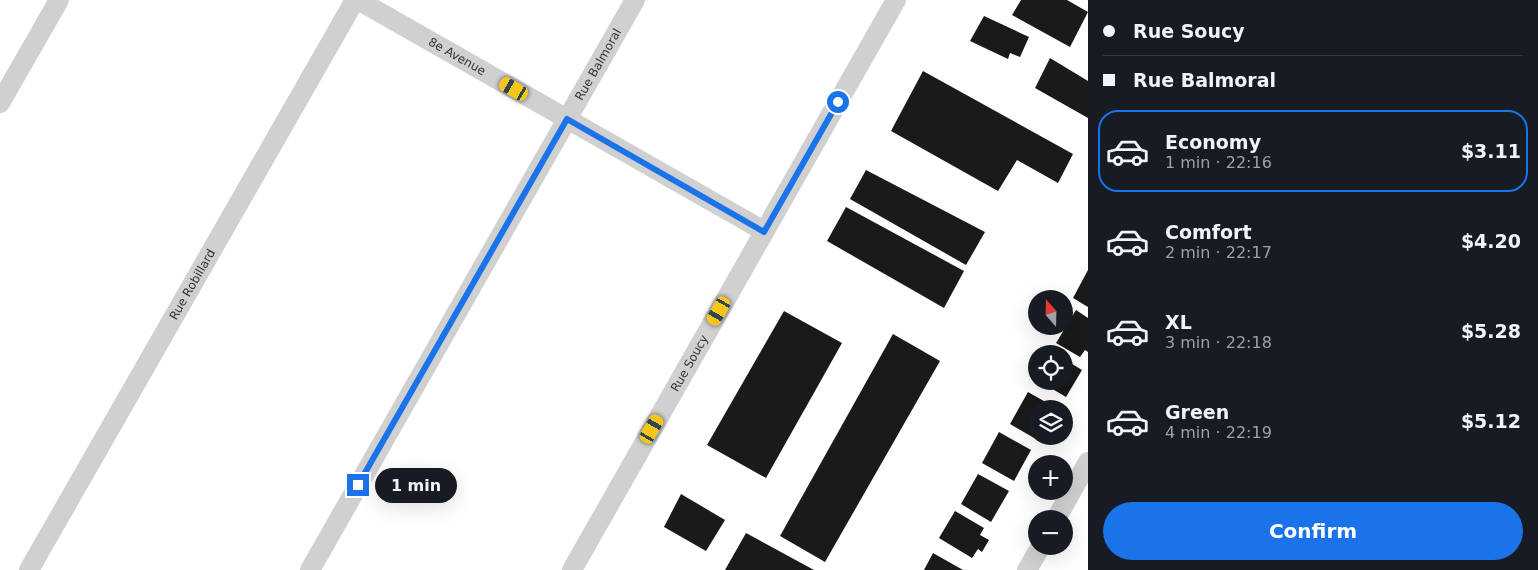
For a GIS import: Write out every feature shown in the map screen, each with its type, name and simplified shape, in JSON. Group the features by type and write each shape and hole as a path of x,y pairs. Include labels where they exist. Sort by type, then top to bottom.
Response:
{"street":[{"path":"0,103 59,0"},
{"name":"8e Avenue","path":"356,0 764,232"},
{"name":"Rue Robillard","path":"29,570 356,0"},
{"name":"Rue Balmoral","path":"310,570 635,0"},
{"name":"Rue Soucy","path":"572,570 896,0"},
{"path":"1061,510 1088,462"},
{"path":"1027,570 1036,555"}],"building":[{"path":"1021,0 1067,0 1088,12 1070,47 1012,15"},
{"path":"984,16 1029,37 1020,57 1010,53 1008,59 970,41"},
{"path":"1050,58 1088,81 1088,118 1035,88"},
{"path":"923,71 1073,154 1058,183 1017,160 998,191 891,131"},
{"path":"866,170 985,232 966,265 850,199"},
{"path":"846,207 964,271 944,308 827,241"},
{"path":"1088,270 1088,307 1073,298"},
{"path":"1076,310 1088,318 1088,352 1085,350 1080,357 1073,353 1073,345 1059,345 1056,343 1061,335 1073,335 1073,315"},
{"path":"784,311 842,343 766,478 707,445"},
{"path":"893,334 940,361 825,562 780,536"},
{"path":"1073,364 1082,370 1073,385"},
{"path":"1054,390 1070,390 1066,397"},
{"path":"1028,392 1042,400 1028,400 1028,434 1010,424"},
{"path":"999,432 1031,450 1014,481 982,463"},
{"path":"978,474 1009,491 991,522 961,504"},
{"path":"681,494 725,520 706,551 664,527"},
{"path":"955,511 984,528 980,535 989,540 982,552 978,549 972,558 939,538"},
{"path":"746,533 814,570 725,570"},
{"path":"933,553 963,570 924,570"}],"route":[{"path":"358,485 567,119 764,232 838,102"}]}
